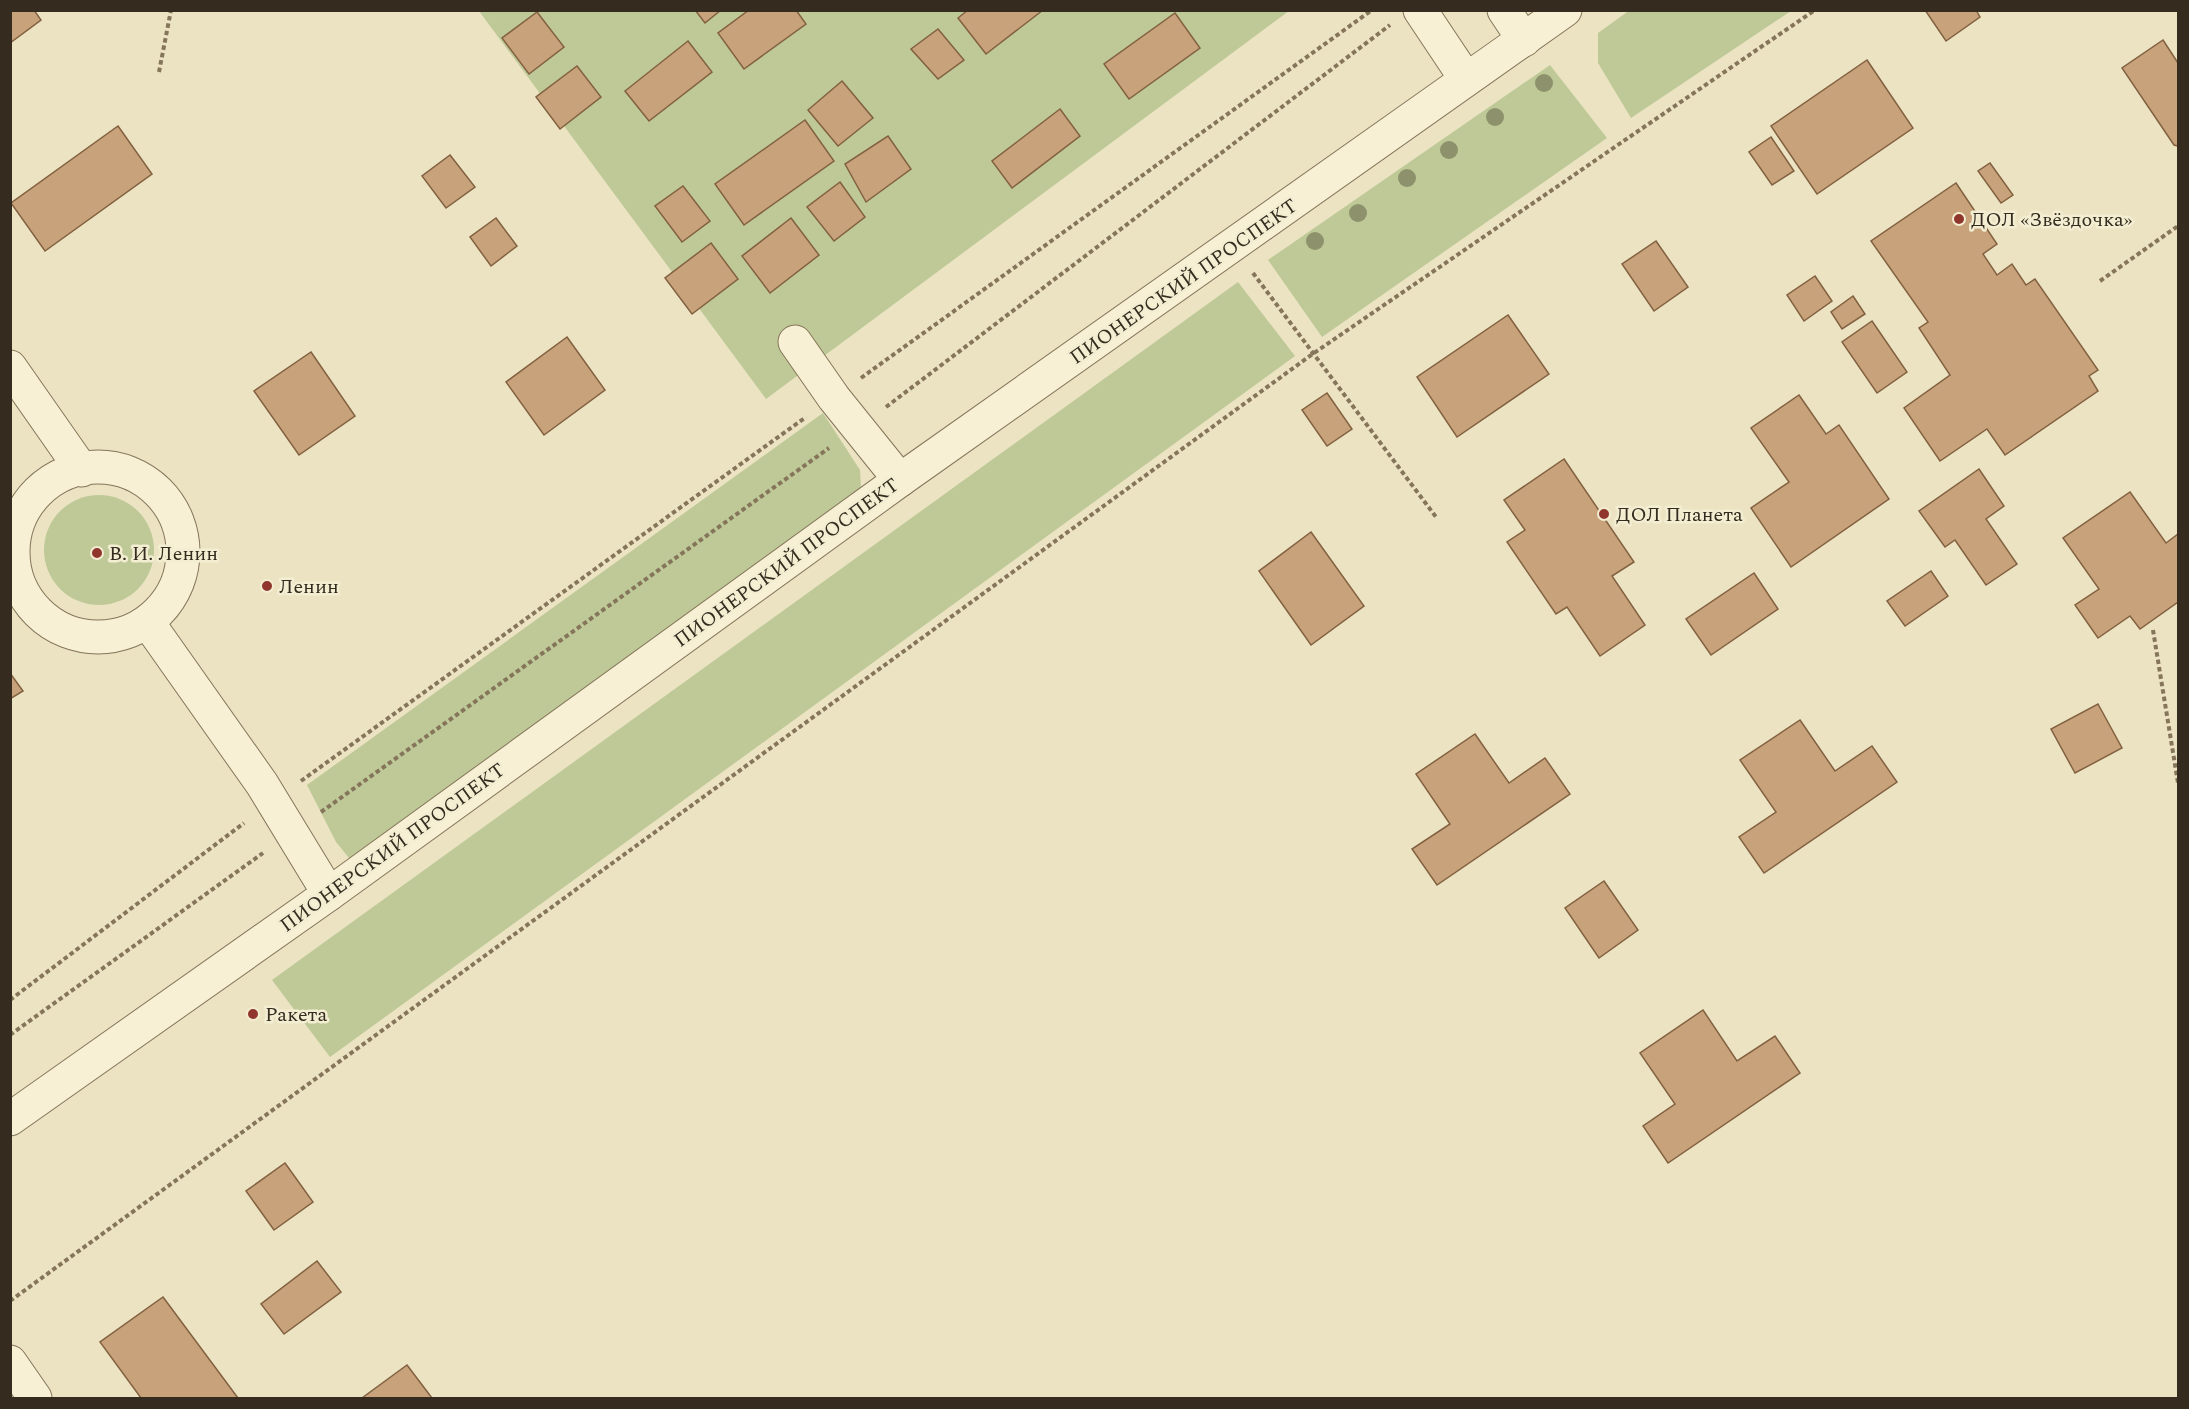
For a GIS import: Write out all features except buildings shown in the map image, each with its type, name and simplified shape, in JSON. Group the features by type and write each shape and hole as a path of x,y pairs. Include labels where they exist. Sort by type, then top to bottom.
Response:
{"street":[{"path":"1420,10 1466,80"},
{"path":"1504,10 1524,40"},
{"name":"ПИОНЕРСКИЙ ПРОСПЕКТ","path":"10,1119 328,894 900,480 1565,10"},
{"path":"795,342 834,398 900,480"},
{"path":"10,367 82,470"},
{"path":"103,466 132,473 148,482 169,504 176,517 184,556 173,595 149,624 128,633 98,638 73,635 46,621 27,600 15,573 13,541 16,505 33,496 66,472 103,466"},
{"path":"149,624 273,801 328,894"},
{"path":"10,1362 35,1398"}],"path":[{"path":"159,72 171,10"},
{"path":"10,1000 273,801 1372,10"},
{"path":"10,1301 1314,353 1815,10"},
{"path":"10,1035 858,428 1390,25"},
{"path":"2100,281 2178,226"},
{"path":"1233,246 1436,517"},
{"path":"2152,630 2178,783"}],"green space":[{"path":"1630,10 1791,11 1631,118 1598,63 1598,33"},
{"path":"479,11 1289,11 766,399"},
{"path":"1550,65 1607,138 1322,337 1268,260"},
{"path":"1238,282 1295,356 330,1057 272,980"},
{"path":"823,413 860,470 861,488 363,857 349,858 336,842 307,785"},
{"path":"99,495 120,499 138,511 150,529 154,550 150,571 138,589 120,601 99,605 78,601 60,589 48,571 44,550 48,529 60,511 78,499"}],"place":[{"name":"ДОЛ «Звёздочка»","path":"1959,219"},
{"name":"ДОЛ Планета","path":"1604,514"},
{"name":"В. И. Ленин","path":"97,553"},
{"name":"Ленин","path":"267,586"},
{"name":"Ракета","path":"253,1014"}]}
